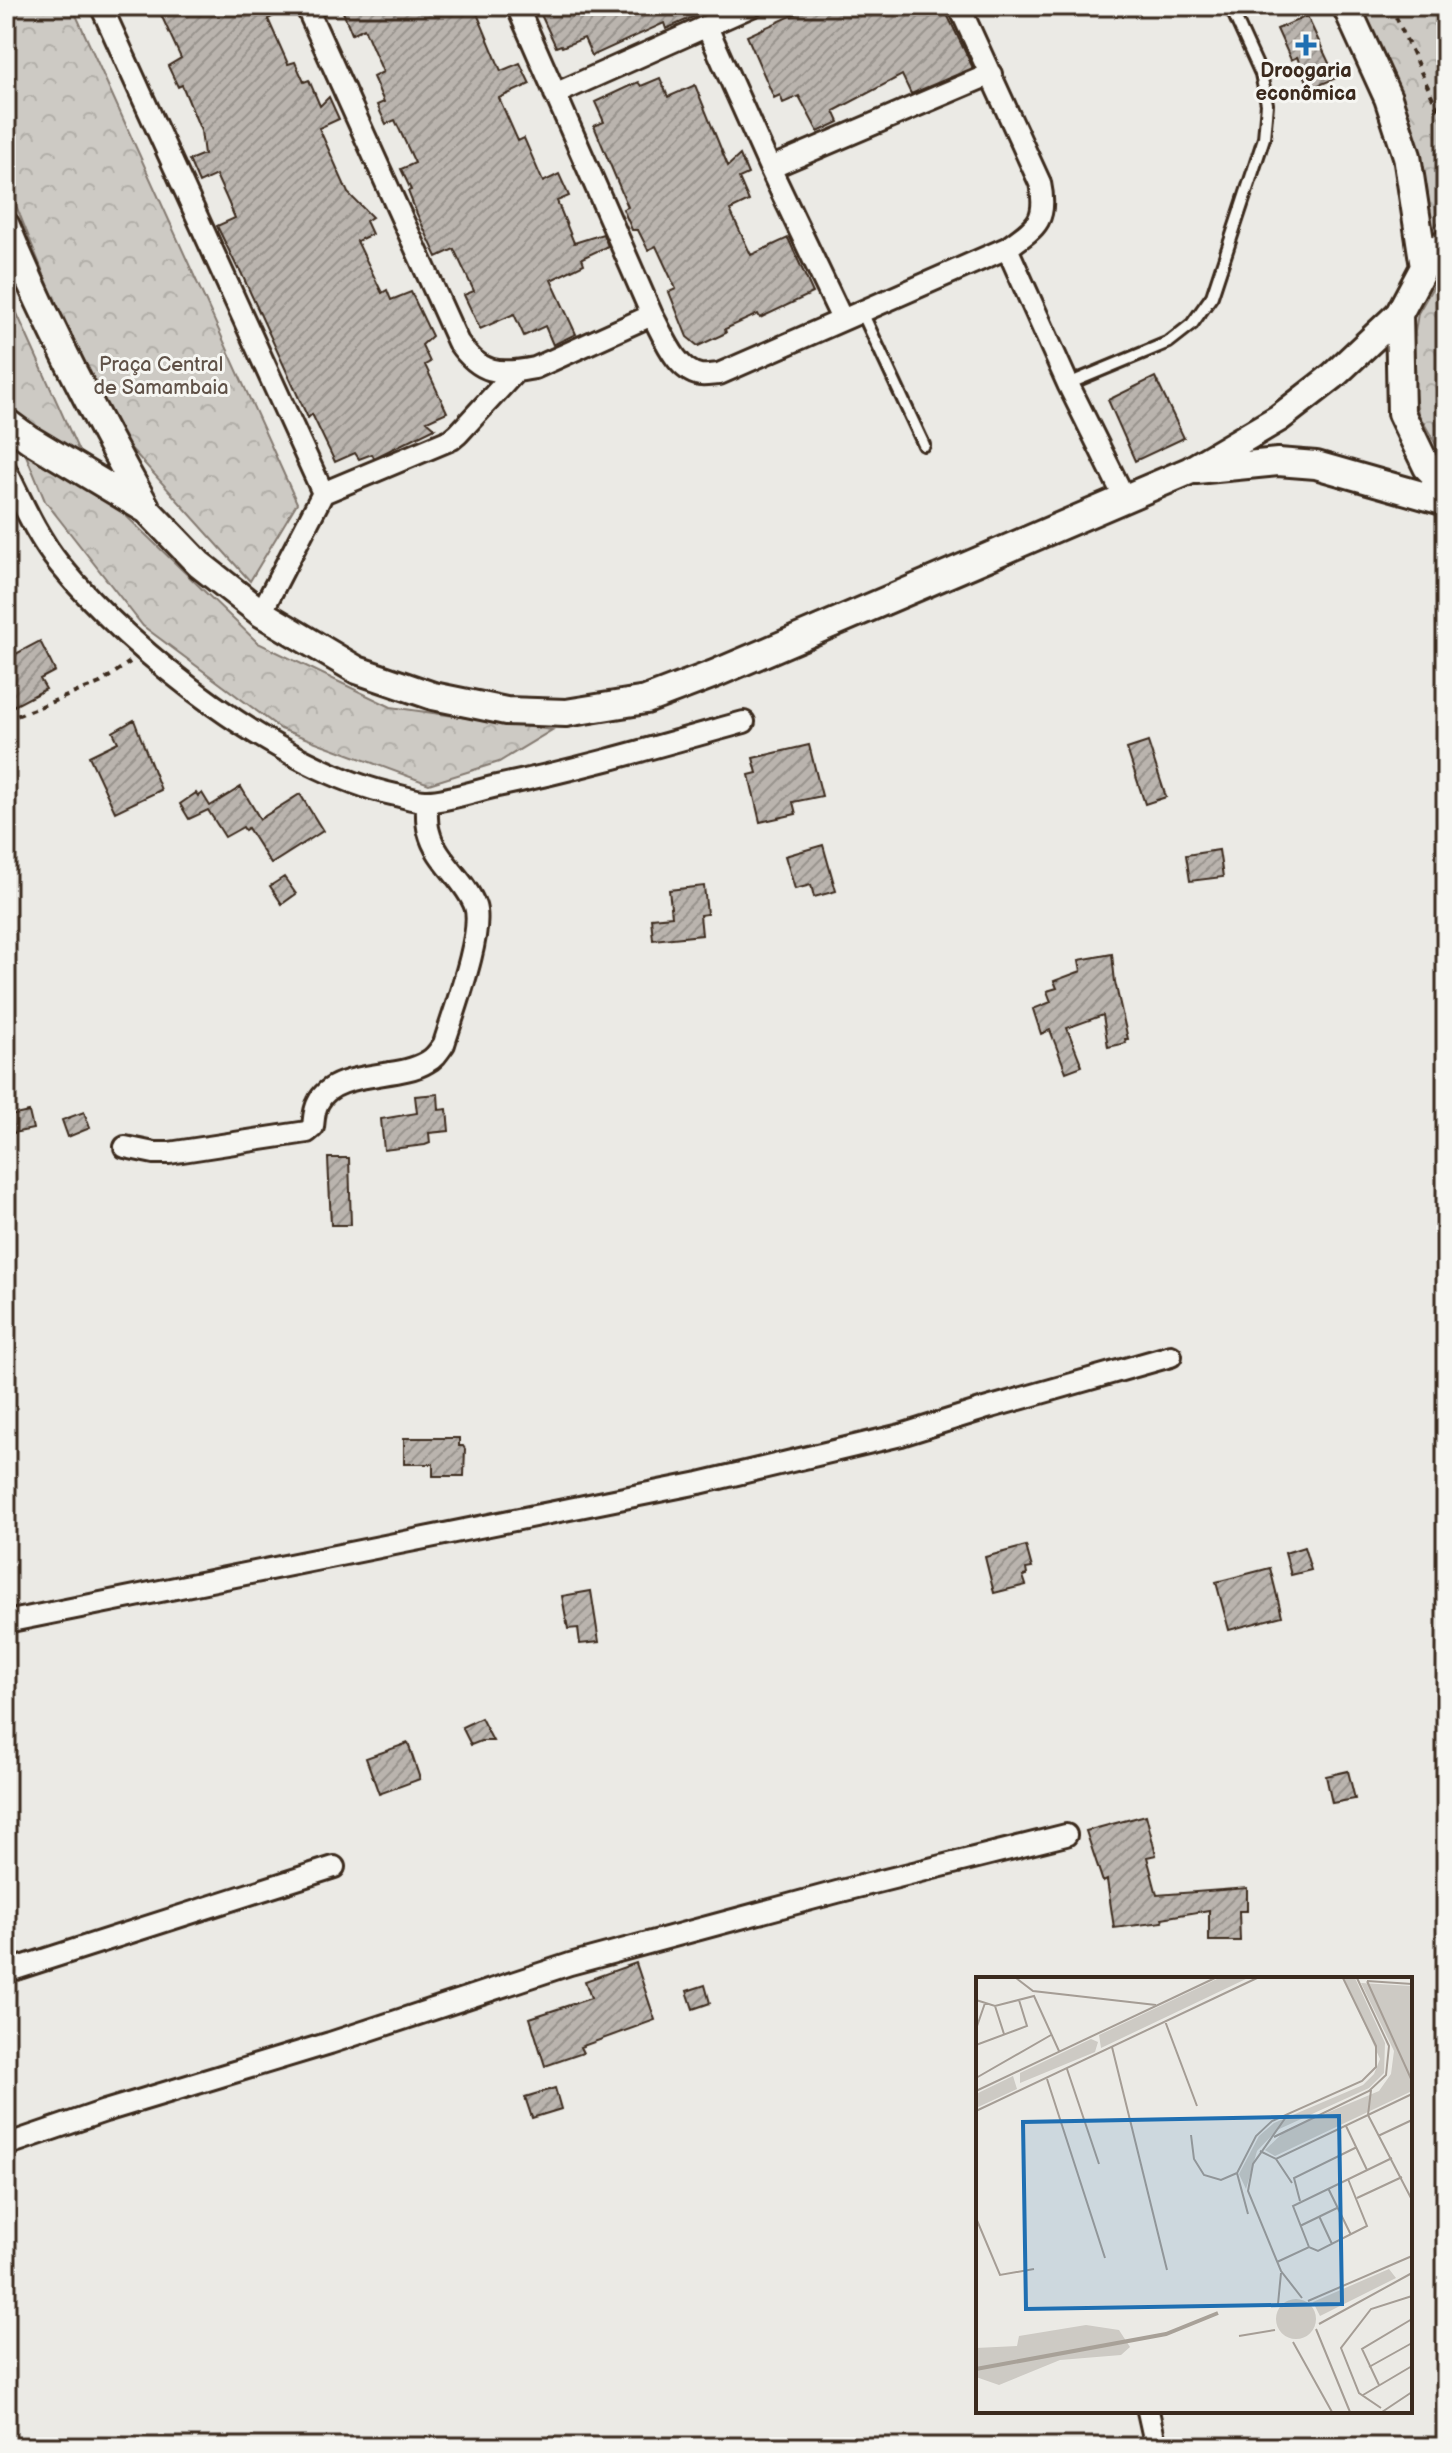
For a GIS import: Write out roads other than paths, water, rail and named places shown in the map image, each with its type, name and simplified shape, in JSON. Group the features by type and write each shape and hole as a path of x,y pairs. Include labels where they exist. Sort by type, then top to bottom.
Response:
{"street":[{"path":"101,6 323,493"},
{"path":"306,6 458,342 468,356 480,366 493,371 515,372 535,368 652,315"},
{"path":"517,6 652,315 676,357 687,369 700,375 719,374 1007,248 1035,227 1042,215 1044,202 1040,183 959,6"},
{"path":"555,94 752,6"},
{"path":"1346,6 1388,98 1407,156 1424,267"},
{"path":"707,27 842,319"},
{"path":"770,168 991,74"},
{"path":"6,226 58,345 147,510 199,564 261,613 357,670 433,696 506,711 566,713 646,700 714,674 1189,471 1279,418 1333,376 1399,314 1424,267 1446,242"},
{"path":"1007,248 1068,384 1124,497"},
{"path":"1399,314 1401,413 1427,467 1446,486"},
{"path":"261,613 323,493 452,439 515,372"},
{"path":"6,422 147,510"},
{"path":"1189,471 1278,462 1316,465 1446,502"},
{"path":"6,470 58,564 143,649 210,702 268,740 324,771 378,791 427,801 557,774 744,722"},
{"path":"125,1147 169,1153 307,1132 313,1127 316,1105 322,1095 334,1086 418,1067 437,1055 444,1044 477,921 476,908 470,895 436,848 429,833 427,801"},
{"path":"6,1622 699,1483 901,1435 1171,1356"},
{"path":"6,2145 570,1964 837,1892 1066,1835"},
{"path":"6,1972 334,1867"},
{"path":"1148,2413 1156,2447"}],"lane":[{"path":"1068,384 1169,342 1192,324 1212,296 1264,138 1267,104 1261,74 1230,6"},
{"path":"861,310 924,445"}],"place":[{"name":"Droogaria econômica","path":"1306,45"}],"park label":[{"name":"Praça Central de Samambaia","path":"161,376"}]}
